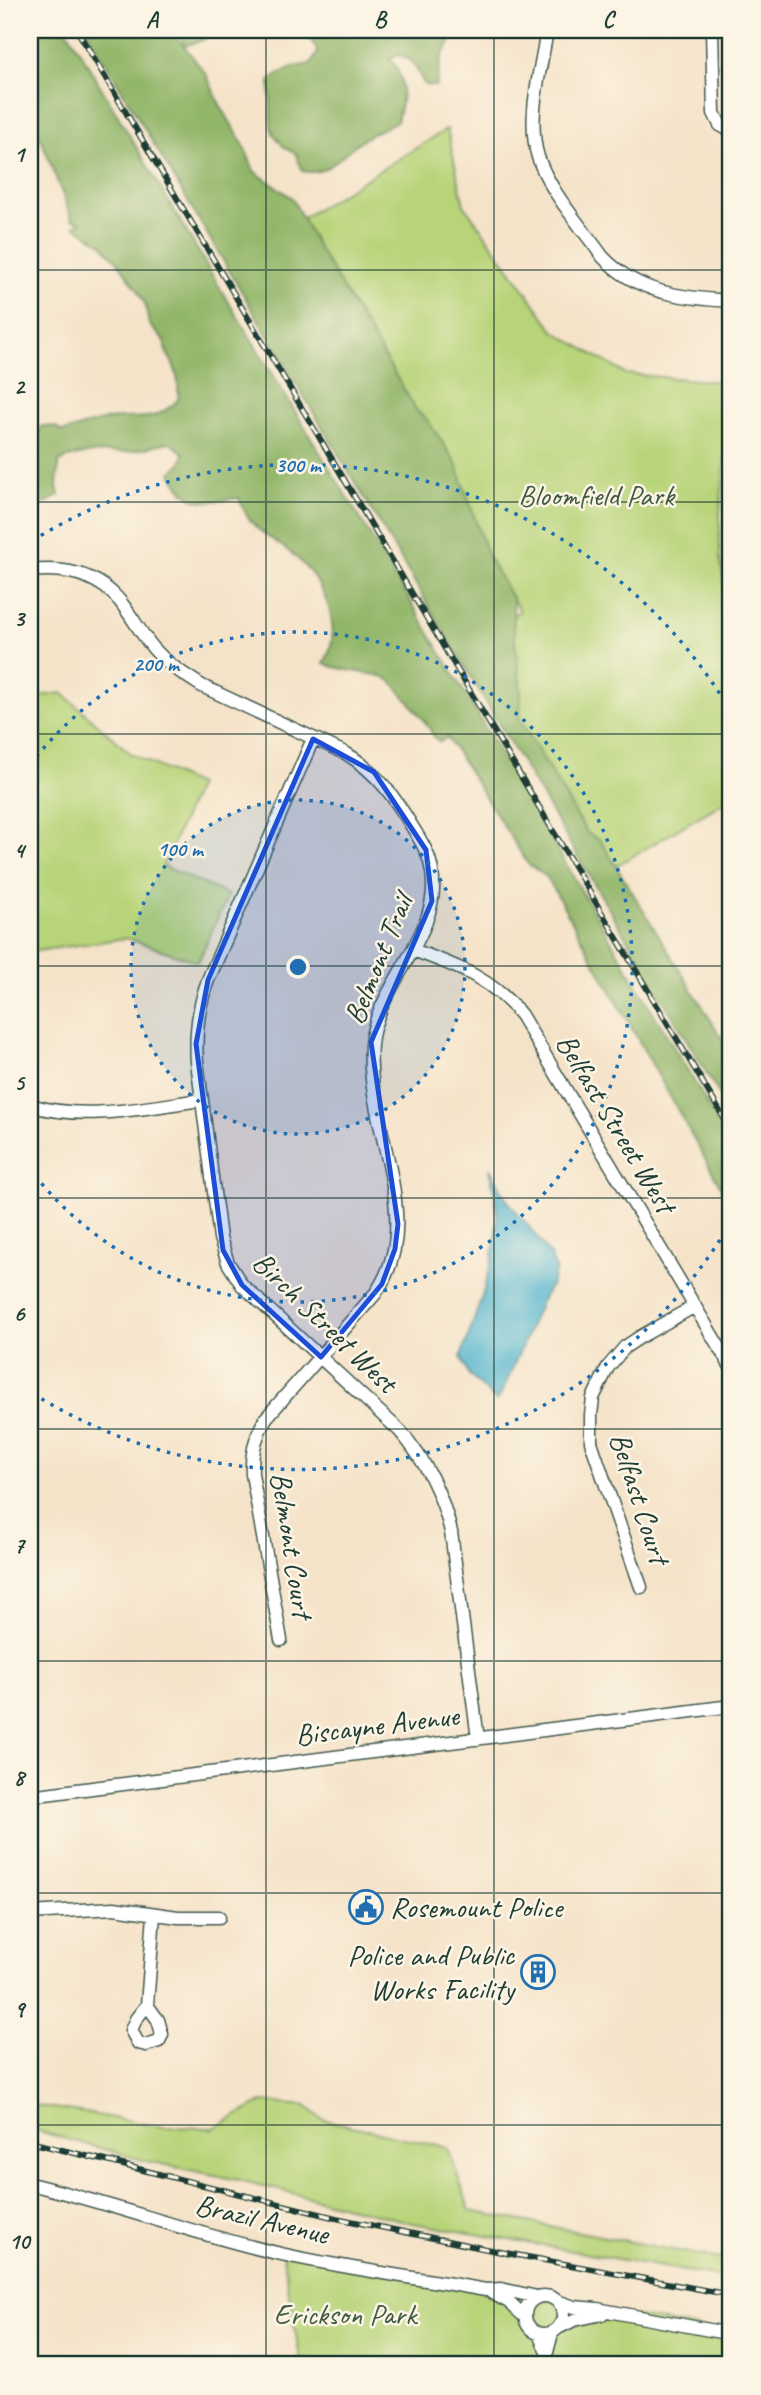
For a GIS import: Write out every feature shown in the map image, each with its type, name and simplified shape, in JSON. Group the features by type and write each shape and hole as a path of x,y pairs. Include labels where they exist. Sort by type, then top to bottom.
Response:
{"street":[{"path":"547,30 534,123 538,156 552,187 602,256 630,280 666,294 731,301"},
{"path":"712,30 714,113 720,125 731,131"},
{"name":"Belmont Trail","path":"30,571 57,568 91,578 119,600 154,649 183,674 347,754 373,772 397,801 426,850 433,877 432,901 413,950 378,1017 371,1042 371,1073 398,1224 396,1249 382,1284 321,1357"},
{"name":"Birch Street West","path":"313,739 202,996 196,1044 220,1238 233,1274 251,1294 400,1431 420,1455 437,1488 451,1532 478,1739"},
{"name":"Belfast Street West","path":"413,950 476,975 512,1004 529,1027 731,1367"},
{"path":"30,1105 60,1112 101,1112 202,1100"},
{"name":"Belfast Court","path":"641,1587 591,1442 593,1398 608,1367 625,1347 695,1306"},
{"name":"Belmont Court","path":"281,1640 251,1461 256,1438 266,1418 321,1357"},
{"name":"Biscayne Avenue","path":"30,1796 731,1706"},
{"path":"30,1913 114,1908 154,1915 219,1917"},
{"path":"147,2005 154,1915"},
{"name":"Brazil Avenue","path":"30,2184 281,2254 486,2290 501,2289 537,2297 548,2296 574,2307 731,2334"},
{"name":"Brazil Avenue","path":"486,2290 509,2302 525,2316 529,2327 550,2331 574,2320 613,2312"},
{"path":"525,2316 528,2305 537,2297"},
{"path":"550,2331 564,2316 557,2301"}],"highlighted area":[{"path":"313,739 374,772 426,850 432,901 371,1042 398,1224 395,1249 382,1284 321,1357 242,1285 223,1250 196,1044 208,980"}],"green space":[{"path":"30,30 67,30 424,624 731,1144 731,1205 547,877 528,864 447,737 440,742 388,679 324,663 330,650 332,622 324,595 298,559 257,528 244,511 239,498 207,501 191,498 171,473 182,462 184,453 169,442 130,451 91,453 67,458 59,462 59,495 45,503 30,505 30,430 39,434 41,426 56,427 62,432 105,420 143,418 159,414 178,400 178,382 165,342 149,324 145,304 139,292 101,243 74,226 82,223 72,219 39,134 30,128"},
{"path":"86,30 172,30 183,45 184,30 215,30 203,40 184,46 206,74 243,144 254,171 292,198 316,244 417,411 428,421 456,463 488,557 513,600 521,690 520,720 587,833 600,840 731,1053 731,1114"},
{"path":"291,30 449,30 451,41 442,56 436,86 425,85 412,61 400,55 389,58 401,80 402,96 397,121 362,140 335,163 312,172 302,171 296,154 283,146 271,127 270,79 296,66 309,64 318,52 311,40"},
{"name":"Bloomfield Park","path":"447,129 464,205 554,331 626,374 731,383 720,515 720,557 731,625 731,800 609,870 472,640 520,611 291,225"},
{"path":"62,693 131,754 198,785 163,866 228,895 198,962 126,938 30,952 30,697"},
{"path":"262,2102 306,2106 321,2119 448,2148 470,2211 731,2261 731,2279 413,2223 243,2181 147,2161 30,2129 30,2105 162,2127 214,2128"},
{"name":"Erickson Park","path":"282,2251 731,2334 731,2365 301,2365"}],"water":[{"path":"490,1168 507,1200 538,1238 556,1269 496,1401 468,1374 461,1357 493,1256 497,1208"}],"railway":[{"path":"77,30 731,1130"},
{"path":"30,2142 336,2218 731,2295"}],"place":[{"name":"Rosemount Police","path":"366,1907"},
{"name":"Police and Public Works Facility","path":"538,1972"}]}
